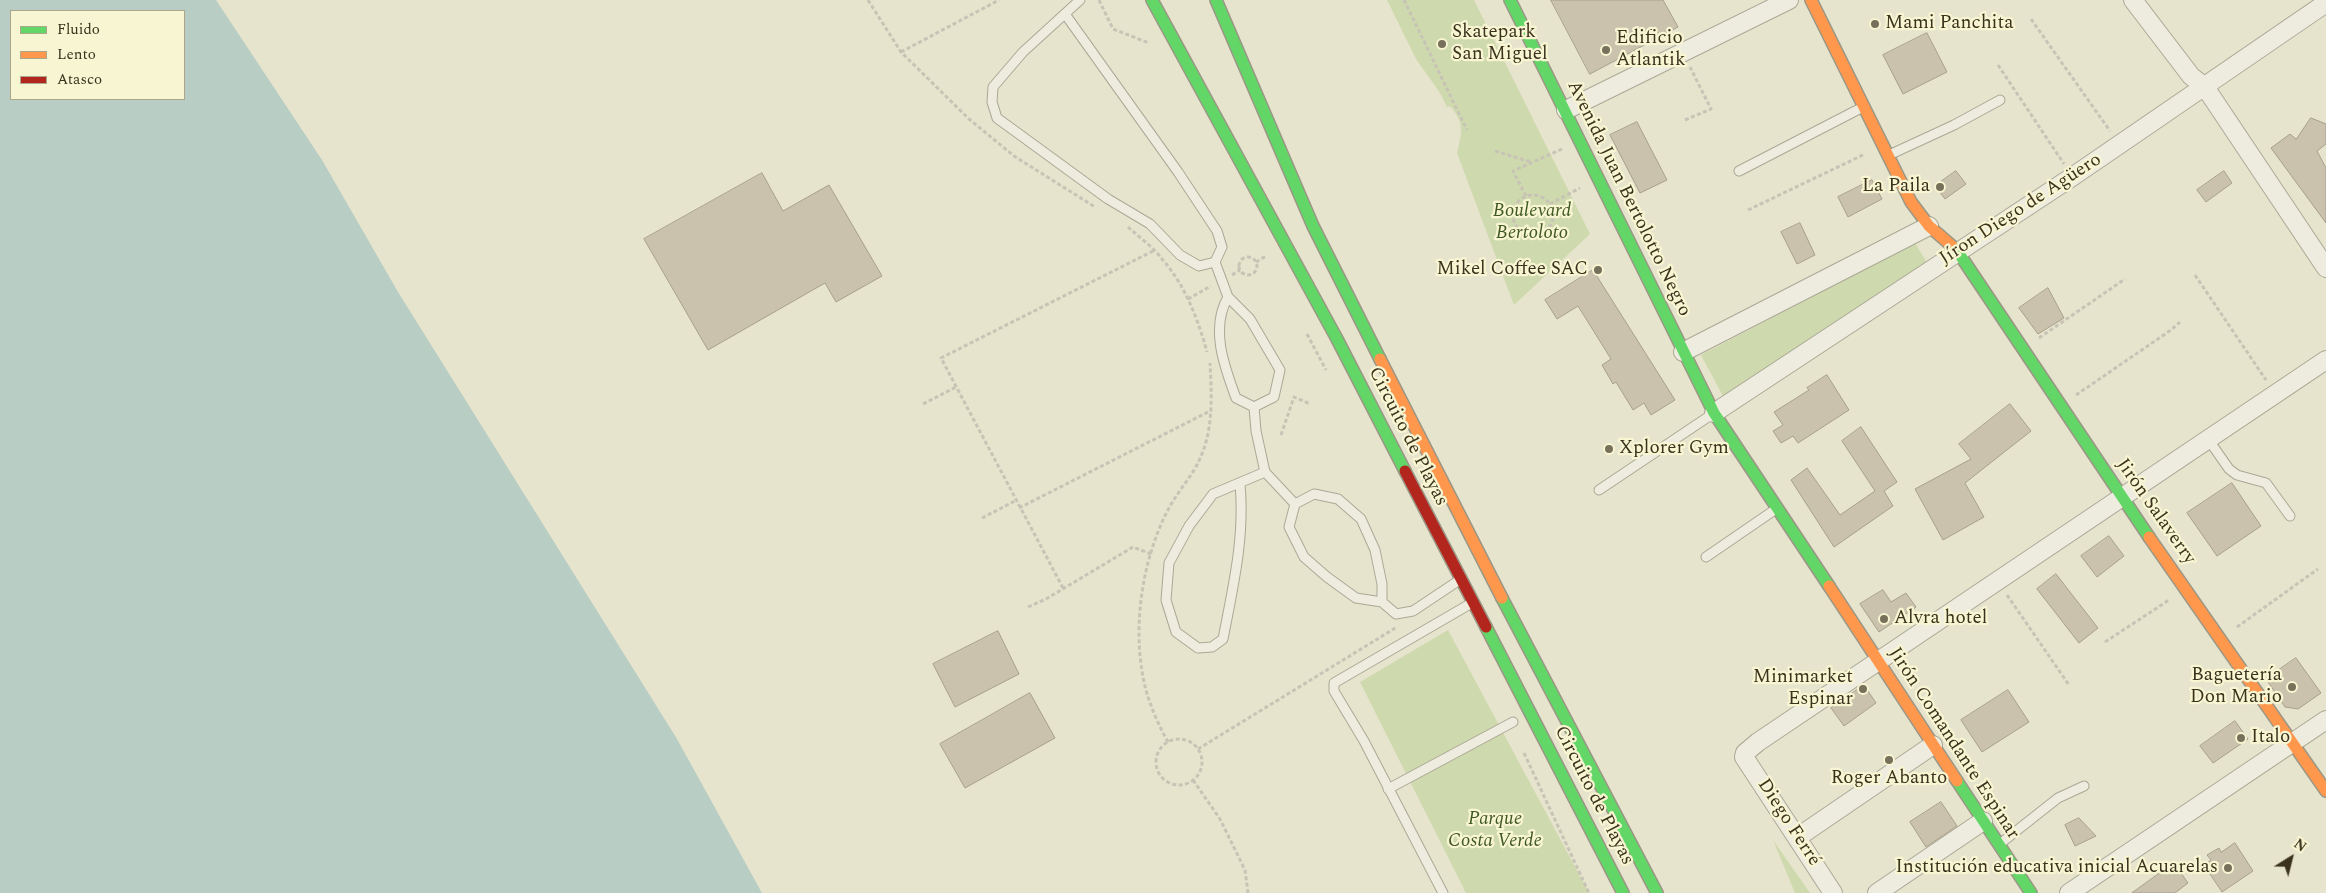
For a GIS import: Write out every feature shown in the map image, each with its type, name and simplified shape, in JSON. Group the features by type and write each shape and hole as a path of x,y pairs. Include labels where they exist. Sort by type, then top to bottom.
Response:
{"main road":[{"name":"Circuito de Playas","path":"1152,0 1337,339 1623,893"},
{"name":"Circuito de Playas","path":"1216,0 1312,226 1454,505 1657,893"},
{"name":"Avenida Juan Bertolotto Negro","path":"1510,0 1714,413"},
{"name":"Jirón Salaverry","path":"1811,0 1911,202 1929,226 1958,252 2187,590 2294,742 2321,773 2326,791"},
{"name":"Jirón Comandante Espinar","path":"1714,413 2030,893"}],"street":[{"path":"1566,110 1789,0"},
{"path":"2132,0 2191,76 2205,87 2326,268"},
{"name":"Jíron Diego de Agüero","path":"1714,413 2072,177 2326,3"},
{"name":"Jíron Diego de Agüero","path":"1683,352 1929,226"},
{"path":"1877,660 2326,360"},
{"name":"Diego Ferré","path":"1833,893 1744,757 1745,753 1758,742 1877,660"},
{"path":"2069,893 2326,720"},
{"path":"1798,837 1933,745"},
{"path":"1877,893 1983,821"}],"lane":[{"path":"1080,0 1022,52 993,88 992,102 997,118 1108,199 1150,224 1180,255 1199,266 1215,262"},
{"path":"1065,14 1178,172 1217,231 1222,247 1215,262 1228,297 1250,318 1280,370 1274,397 1254,407"},
{"path":"1886,150 1954,125 2000,100"},
{"path":"1739,171 1864,107"},
{"path":"1228,297 1222,308 1219,338 1227,374 1236,398 1254,407"},
{"path":"1254,407 1256,431 1265,472 1295,504"},
{"path":"1599,490 1714,413"},
{"path":"2208,439 2229,469 2237,474 2266,483 2290,516"},
{"path":"1240,484 1242,509 1239,559 1223,639 1212,647 1198,648 1176,632 1166,600 1169,564 1189,526 1213,494 1265,472"},
{"path":"1382,602 1382,584 1375,550 1361,519 1338,499 1314,494 1295,504 1289,527 1304,557 1356,598 1382,602 1396,614 1414,611 1461,579"},
{"path":"1706,557 1777,508"},
{"path":"1443,893 1364,741 1334,691 1334,683 1473,602"},
{"path":"1388,789 1513,722"},
{"path":"1999,845 2058,798 2084,786"}],"path":[{"path":"868,0 901,52 969,119 1014,156 1063,189 1102,211"},
{"path":"901,52 999,0"},
{"path":"1099,0 1113,29 1148,41 1153,50"},
{"path":"1404,0 1467,130"},
{"path":"2031,20 2119,145"},
{"path":"1683,53 1711,109 1686,120"},
{"path":"1998,65 2072,177"},
{"path":"1526,196 1513,171 1580,140"},
{"path":"1748,210 1886,150"},
{"path":"1495,151 1532,162"},
{"path":"1550,204 1598,178"},
{"path":"1526,196 1539,196 1550,204 1553,217 1547,229 1542,233 1530,234 1518,228 1514,217 1516,205 1526,196"},
{"path":"1126,225 1161,257 1182,286 1200,327 1208,353"},
{"path":"1261,248 1270,265"},
{"path":"1063,588 1015,501 941,358 1153,251"},
{"path":"1256,262 1266,256"},
{"path":"1244,258 1253,258 1256,262 1257,266 1252,274 1248,275 1240,270 1239,265 1244,258"},
{"path":"2195,275 2275,394"},
{"path":"2023,349 2125,278"},
{"path":"2061,405 2180,322"},
{"path":"1306,332 1328,374"},
{"path":"1168,742 1148,697 1142,671 1138,613 1151,554 1168,508 1195,468 1211,424 1210,362"},
{"path":"923,404 956,387"},
{"path":"1282,435 1294,397 1310,404"},
{"path":"1019,508 1212,410"},
{"path":"982,518 1015,501"},
{"path":"1028,607 1133,547 1151,554"},
{"path":"2221,638 2318,569"},
{"path":"1997,580 2069,685"},
{"path":"2105,642 2164,602 2187,590"},
{"path":"1198,749 1404,622"},
{"path":"1183,739 1190,741 1198,749 1202,758 1202,766 1200,773 1193,780 1183,785 1176,785 1169,783 1159,772 1156,758 1168,742 1183,739"},
{"path":"1523,750 1530,769 1589,893"},
{"path":"1193,780 1220,820 1244,870 1248,893"}],"green space":[{"name":"Boulevard Bertoloto","path":"1387,0 1474,0 1590,234 1514,305 1457,153 1461,134 1458,118 1450,106 1447,107 1440,93 1416,59"},
{"path":"1915,243 1929,266 1724,398 1701,355"},
{"name":"Parque Costa Verde","path":"1448,630 1589,893 1466,893 1360,682"},
{"path":"1773,840 1810,893 1795,893"}],"shaded area":[{"path":"0,0 216,0 322,160 398,292 677,739 762,893 0,893"}],"building":[{"name":"Edificio Atlantik","path":"1551,0 1663,0 1678,27 1590,74"},
{"path":"1927,33 1947,72 1903,94 1883,55"},
{"path":"2311,118 2326,124 2326,144 2317,151 2326,168 2326,223 2271,148 2290,134 2296,139"},
{"path":"1637,122 1667,180 1640,193 1610,135"},
{"path":"1956,171 1966,184 1945,199 1935,186"},
{"path":"2224,171 2232,183 2206,202 2197,190"},
{"path":"762,173 783,211 829,185 882,276 836,302 825,283 708,350 644,239"},
{"path":"1872,180 1882,199 1848,217 1838,197"},
{"path":"1800,223 1815,255 1797,264 1781,232"},
{"path":"1593,270 1675,400 1651,415 1644,403 1633,410 1616,382 1613,384 1602,365 1611,359 1578,306 1557,319 1545,300"},
{"path":"2048,288 2064,318 2038,334 2019,308"},
{"path":"1827,375 1849,410 1798,443 1793,436 1781,443 1773,431 1783,425 1774,412 1809,390 1807,388"},
{"path":"2010,404 2031,431 1965,483 1984,517 1943,540 1915,489 1971,459 1959,444"},
{"path":"1861,427 1897,482 1884,491 1893,506 1834,547 1791,480 1807,468 1840,515 1875,491 1842,441"},
{"path":"2232,483 2261,526 2217,556 2187,513"},
{"path":"2109,536 2124,556 2097,577 2081,556"},
{"path":"2056,574 2098,628 2079,643 2037,589"},
{"name":"Alvra hotel","path":"1883,590 1891,602 1906,593 1916,607 1879,632 1860,604"},
{"path":"998,631 1019,674 955,707 933,664"},
{"name":"Baguetería Don Mario","path":"2296,658 2321,693 2298,709 2285,707 2266,679"},
{"path":"1864,685 1876,703 1844,726 1831,708"},
{"path":"2008,690 2029,722 1982,752 1961,720"},
{"path":"1030,693 1055,738 965,788 940,744"},
{"path":"2235,721 2248,739 2213,763 2200,746"},
{"path":"1941,802 1957,826 1926,847 1910,822"},
{"path":"2079,818 2096,836 2075,846 2065,825"},
{"name":"Institución educativa inicial Acuarelas","path":"2235,843 2253,871 2222,892 2204,865 2211,860 2207,855 2219,848 2221,852"},
{"path":"2174,863 2188,883 2175,893 2132,893"}],"traffic: fast":[{"path":"1152,0 1337,339 1405,471"},
{"path":"1216,0 1313,226 1380,359"},
{"path":"1510,0 1714,413 1829,586"},
{"path":"1952,246 1958,252 2149,537"},
{"path":"1502,598 1657,893"},
{"path":"1486,627 1623,893"},
{"path":"1957,781 2031,893"}],"traffic: slow":[{"path":"1811,0 1911,202 1929,226 1952,246"},
{"path":"1380,359 1502,598"},
{"path":"2149,537 2326,791"},
{"path":"1829,586 1957,781"}],"traffic: jam":[{"path":"1405,471 1486,627"}],"place":[{"name":"Mami Panchita","path":"1875,24"},
{"name":"Skatepark San Miguel","path":"1442,44"},
{"name":"Edificio Atlantik","path":"1606,50"},
{"name":"La Paila","path":"1940,187"},
{"name":"Mikel Coffee SAC","path":"1598,270"},
{"name":"Xplorer Gym","path":"1609,449"},
{"name":"Alvra hotel","path":"1884,619"},
{"name":"Baguetería Don Mario","path":"2292,687"},
{"name":"Minimarket Espinar","path":"1863,689"},
{"name":"Italo","path":"2241,738"},
{"name":"Roger Abanto","path":"1889,760"},
{"name":"Institución educativa inicial Acuarelas","path":"2228,868"}]}
